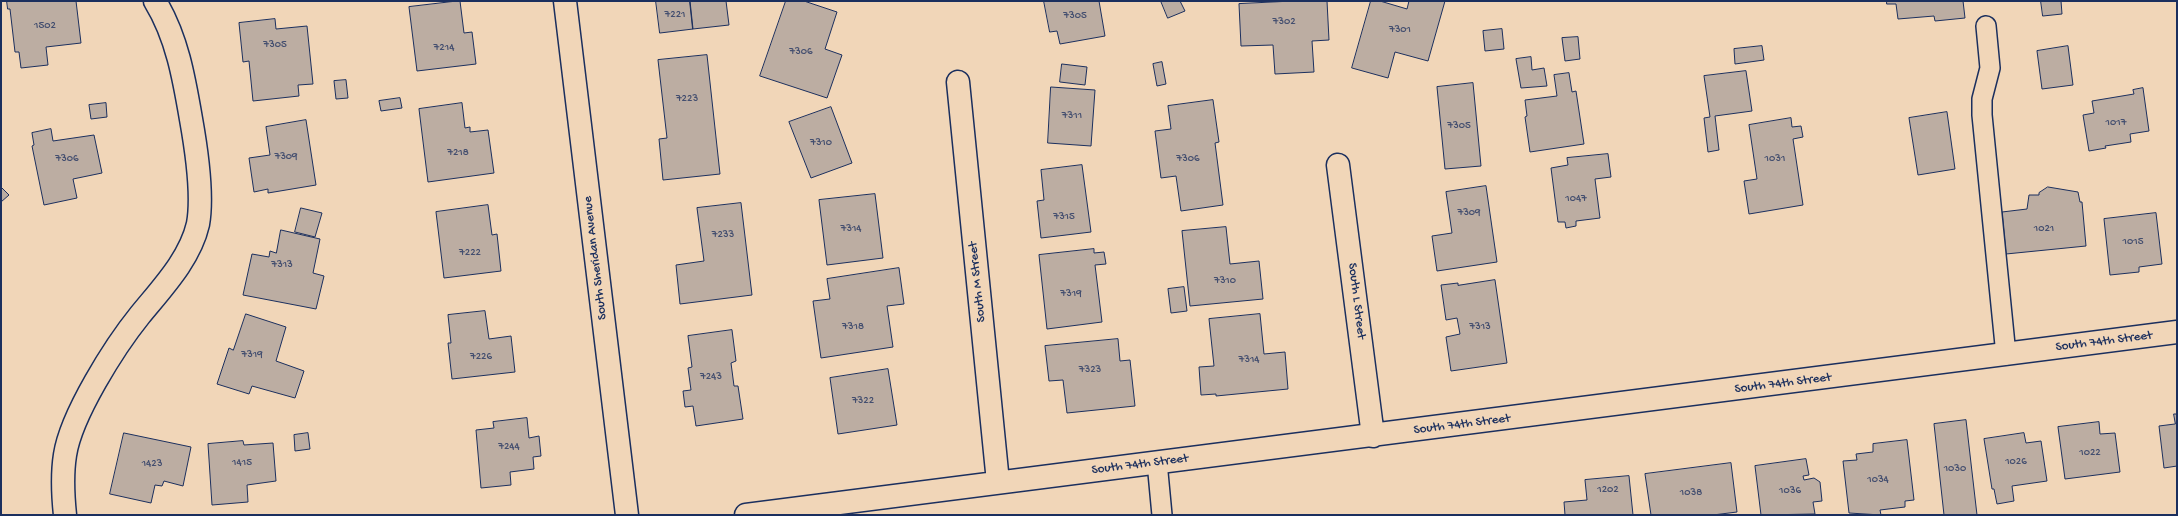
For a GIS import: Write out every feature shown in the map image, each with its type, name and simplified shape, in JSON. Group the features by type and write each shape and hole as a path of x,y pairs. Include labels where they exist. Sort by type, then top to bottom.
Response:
{"street":[{"path":"65,515 65,454 76,421 120,340 179,265 192,242 198,223 199,198 194,137 184,75 170,31 155,1"},
{"name":"South Sheridan Avenue","path":"565,1 627,515"},
{"name":"South M Street","path":"958,82 998,482"},
{"name":"South L Street","path":"1338,165 1373,436"},
{"name":"South 74th Street","path":"746,515 2177,332"}],"lane":[{"path":"1986,26 1990,68 1982,99 1982,115 2006,354"},
{"path":"1157,462 1162,515"}],"building":[{"path":"7,1 76,1 81,43 46,47 48,65 21,68 19,52 15,52 10,9 8,9"},
{"path":"460,1 464,33 472,32 476,64 417,71 409,7"},
{"path":"656,1 690,1 693,29 660,33"},
{"path":"690,1 726,1 729,25 693,29"},
{"path":"786,1 804,1 837,12 825,49 842,55 827,98 760,76"},
{"path":"1044,1 1099,1 1105,36 1060,44 1057,31 1050,32"},
{"path":"1161,1 1180,1 1185,11 1168,18"},
{"path":"1327,1 1329,40 1312,41 1314,72 1275,74 1273,45 1241,46 1239,4"},
{"path":"1371,1 1380,1 1407,9 1409,1 1445,1 1428,61 1395,52 1388,78 1352,68"},
{"path":"1887,1 1963,1 1965,18 1935,21 1934,16 1898,19 1896,4 1887,4"},
{"path":"2041,1 2061,1 2062,14 2043,16"},
{"path":"275,19 276,29 307,26 313,84 298,85 299,96 253,101 249,61 243,62 239,23"},
{"path":"1502,29 1504,49 1485,51 1483,31"},
{"path":"1578,37 1580,59 1565,61 1562,38"},
{"path":"1762,46 1764,60 1735,64 1734,49"},
{"path":"2068,46 2073,85 2042,89 2037,51"},
{"path":"707,55 720,174 663,180 659,139 667,138 658,60"},
{"path":"1531,57 1532,70 1544,68 1547,86 1521,88 1516,59"},
{"path":"1162,62 1166,84 1157,86 1153,64"},
{"path":"1062,64 1087,67 1085,85 1060,82"},
{"path":"1746,71 1752,111 1715,116 1719,150 1708,152 1704,118 1710,117 1704,76"},
{"path":"1569,73 1572,92 1576,91 1584,144 1530,152 1525,117 1527,116 1525,100 1557,96 1554,75"},
{"path":"346,80 348,98 336,99 334,81"},
{"path":"1473,83 1481,166 1445,169 1437,87"},
{"path":"1051,87 1095,90 1091,146 1048,143"},
{"path":"2143,88 2149,131 2130,134 2131,142 2105,146 2106,148 2089,151 2083,115 2094,113 2092,101 2134,94 2133,90"},
{"path":"400,98 402,108 381,111 379,101"},
{"path":"1213,100 1219,142 1215,143 1223,205 1181,211 1176,176 1161,178 1155,131 1171,129 1168,106"},
{"path":"106,103 107,117 91,119 89,105"},
{"path":"462,103 465,128 470,127 470,132 488,130 494,173 428,182 419,109"},
{"path":"831,107 852,163 811,178 789,122"},
{"path":"1947,112 1955,169 1918,175 1909,118"},
{"path":"1791,118 1792,127 1801,126 1803,137 1793,139 1803,205 1749,214 1744,181 1757,179 1749,125"},
{"path":"306,120 316,185 268,193 268,189 254,192 249,158 270,155 266,127"},
{"path":"51,129 53,141 94,135 102,173 73,179 77,198 44,205 32,146 34,145 32,133"},
{"path":"1608,154 1611,177 1595,179 1600,218 1576,221 1576,226 1566,228 1565,222 1558,222 1551,168 1568,165 1567,158"},
{"path":"1082,165 1091,232 1041,238 1037,201 1044,200 1041,170"},
{"path":"1486,186 1497,262 1437,271 1432,236 1452,233 1446,192"},
{"path":"1,187 9,195 1,202"},
{"path":"2048,187 2078,192 2080,202 2082,202 2086,246 2006,254 2002,212 2027,209 2029,195 2039,195 2039,193"},
{"path":"875,194 883,258 827,265 819,200"},
{"path":"741,203 752,295 680,304 676,265 704,261 697,208"},
{"path":"488,205 492,235 497,234 501,271 444,278 436,212"},
{"path":"301,208 322,213 315,237 295,232"},
{"path":"2156,213 2162,264 2139,267 2139,272 2110,275 2104,219"},
{"path":"1226,227 1230,264 1259,261 1263,299 1190,306 1182,231"},
{"path":"281,230 320,239 313,273 324,276 316,309 243,295 252,254 269,257 270,251 276,253"},
{"path":"1094,249 1094,253 1104,252 1106,264 1095,265 1102,322 1047,329 1039,255"},
{"path":"899,268 904,304 887,306 893,347 821,358 813,301 830,299 827,279"},
{"path":"1495,280 1507,363 1451,371 1446,337 1460,334 1457,318 1446,320 1441,285 1458,283 1458,285"},
{"path":"1184,287 1187,311 1171,313 1168,289"},
{"path":"485,311 489,339 511,336 515,372 452,379 448,343 451,343 448,315"},
{"path":"246,314 286,327 276,361 304,371 295,398 252,386 249,394 217,384 229,348 233,350"},
{"path":"1260,314 1264,354 1285,352 1288,389 1216,396 1216,394 1201,395 1199,367 1214,366 1209,319"},
{"path":"732,330 736,361 731,363 734,386 738,386 743,419 696,426 693,406 685,407 683,391 691,390 688,368 692,367 688,336"},
{"path":"1118,339 1120,361 1130,360 1135,406 1067,413 1063,380 1049,381 1045,346"},
{"path":"888,369 897,425 838,434 830,378"},
{"path":"2174,414 2177,414 2177,466 2164,468 2159,426 2175,424"},
{"path":"527,418 529,438 539,436 541,456 533,457 534,469 510,472 511,485 481,488 476,430 494,428 493,422"},
{"path":"1966,420 1977,515 1944,515 1934,424"},
{"path":"2099,422 2100,434 2115,433 2120,472 2065,479 2058,427"},
{"path":"124,433 191,447 183,486 164,481 162,486 155,485 151,503 110,494"},
{"path":"308,433 310,449 295,451 294,435"},
{"path":"2024,433 2026,443 2041,441 2047,481 2012,486 2014,501 1997,504 1994,489 1992,489 1984,439"},
{"path":"1907,440 1914,500 1905,501 1905,507 1880,510 1881,515 1849,513 1843,461 1857,460 1856,454 1873,452 1873,444"},
{"path":"243,441 244,445 273,443 276,481 247,485 248,502 212,505 208,444"},
{"path":"1806,459 1809,475 1803,476 1804,480 1814,478 1820,482 1822,501 1813,502 1815,514 1761,515 1755,466"},
{"path":"1731,463 1737,512 1713,515 1651,515 1645,474"},
{"path":"1629,476 1633,515 1565,515 1564,502 1587,500 1585,480"}]}
